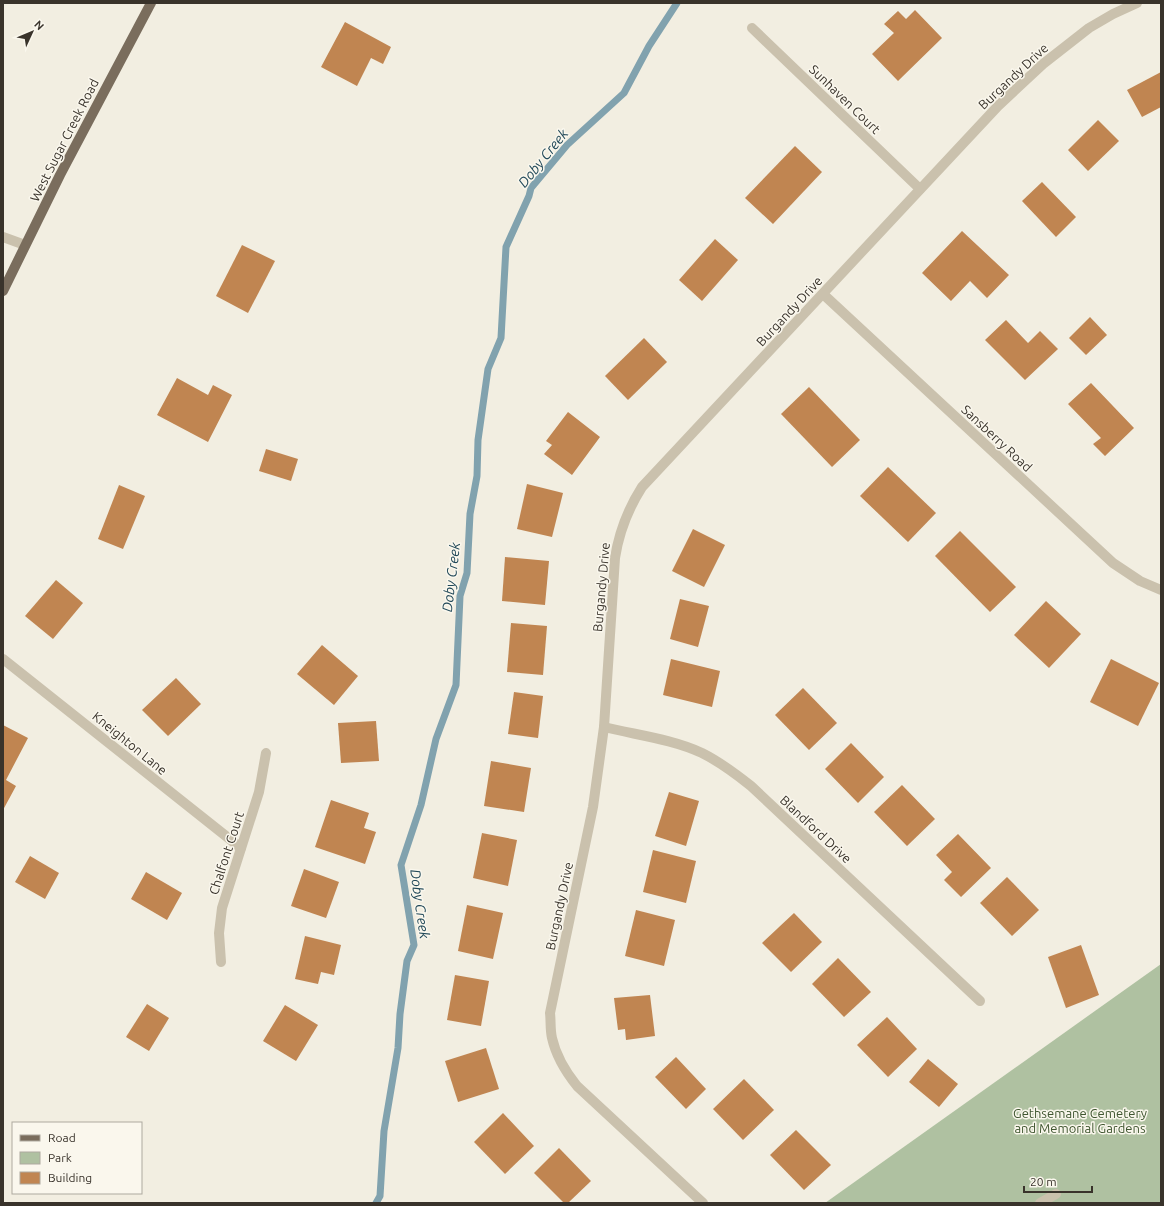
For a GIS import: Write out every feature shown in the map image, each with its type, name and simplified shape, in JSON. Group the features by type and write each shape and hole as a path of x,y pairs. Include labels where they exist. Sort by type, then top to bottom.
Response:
{"main road":[{"name":"West Sugar Creek Road","path":"3,291 60,174 151,3"}],"street":[{"name":"Burgandy Drive","path":"703,1203 577,1086 566,1072 560,1061 552,1037 550,1013 593,807 604,727 615,558 617,543 627,514 642,487 998,106 1043,64 1089,28 1112,14 1137,3"},
{"name":"Sunhaven Court","path":"752,28 920,189"},
{"path":"3,237 25,245"},
{"name":"Sansberry Road","path":"823,294 1113,563 1140,581 1161,590"},
{"name":"Kneighton Lane","path":"3,659 241,848"},
{"name":"Blandford Drive","path":"604,727 669,742 702,753 731,770 751,786 980,1001"},
{"name":"Chalfont Court","path":"221,962 218,933 222,908 259,792 266,753"},
{"path":"1040,1203 1056,1194"}],"green space":[{"name":"Gethsemane Cemetery and Memorial Gardens","path":"1161,964 1161,1203 825,1203"}],"building":[{"path":"915,10 942,38 898,81 872,54 894,33 884,24 898,11 906,19"},
{"path":"345,22 391,47 383,64 371,58 357,86 321,67"},
{"path":"1161,72 1161,107 1142,117 1127,90"},
{"path":"1098,120 1119,141 1088,171 1068,150"},
{"path":"795,146 822,172 773,224 745,198"},
{"path":"1042,182 1076,217 1056,237 1022,201"},
{"path":"962,231 1009,275 987,298 970,281 951,301 922,273"},
{"path":"715,239 738,260 702,301 679,280"},
{"path":"242,245 275,261 248,313 216,296"},
{"path":"1090,317 1107,335 1086,355 1069,338"},
{"path":"1006,320 1028,343 1040,331 1058,349 1025,380 985,340"},
{"path":"644,338 667,362 628,400 605,376"},
{"path":"177,378 208,395 213,385 232,395 208,442 157,415"},
{"path":"1091,383 1134,428 1105,456 1093,444 1101,438 1068,404"},
{"path":"809,387 860,440 832,467 781,414"},
{"path":"568,412 600,437 572,475 544,454 552,445 546,441"},
{"path":"266,449 298,459 291,481 259,471"},
{"path":"888,467 936,513 908,542 860,496"},
{"path":"527,484 563,493 552,537 517,529"},
{"path":"119,485 145,496 123,549 98,539"},
{"path":"693,529 725,545 704,587 672,571"},
{"path":"960,531 1016,587 990,612 935,556"},
{"path":"505,557 549,561 545,605 502,601"},
{"path":"56,580 83,603 53,639 25,616"},
{"path":"680,599 709,606 698,647 670,639"},
{"path":"1046,601 1081,634 1049,668 1014,635"},
{"path":"511,623 547,626 543,675 507,672"},
{"path":"322,645 358,676 334,705 297,674"},
{"path":"671,659 720,671 712,707 663,695"},
{"path":"1111,659 1159,683 1138,726 1090,702"},
{"path":"176,678 201,704 168,736 142,710"},
{"path":"803,688 837,723 809,750 775,715"},
{"path":"514,692 543,696 538,738 508,734"},
{"path":"376,721 379,761 341,763 338,723"},
{"path":"3,725 28,738 6,780 16,786 3,810"},
{"path":"851,743 884,777 858,803 825,769"},
{"path":"491,761 531,768 524,812 484,806"},
{"path":"902,785 935,819 907,846 874,812"},
{"path":"669,792 699,801 686,846 655,836"},
{"path":"331,800 369,813 364,828 376,832 365,864 315,847"},
{"path":"482,833 517,840 508,886 473,878"},
{"path":"958,834 991,868 961,897 944,880 952,872 936,855"},
{"path":"653,850 696,861 686,903 643,892"},
{"path":"30,856 59,873 45,899 15,882"},
{"path":"304,869 339,882 326,918 291,906"},
{"path":"146,872 182,893 167,920 131,899"},
{"path":"1007,877 1039,910 1012,936 980,903"},
{"path":"467,905 503,913 493,959 458,951"},
{"path":"636,910 675,920 664,966 625,956"},
{"path":"794,913 822,942 791,972 762,943"},
{"path":"305,936 341,945 334,975 321,972 318,984 295,979"},
{"path":"1081,945 1099,995 1066,1008 1048,957"},
{"path":"838,958 871,992 844,1017 812,984"},
{"path":"455,975 489,981 481,1026 447,1020"},
{"path":"650,995 655,1036 626,1040 625,1029 618,1030 614,998"},
{"path":"147,1004 169,1018 149,1051 126,1037"},
{"path":"285,1005 318,1025 296,1061 263,1041"},
{"path":"887,1017 917,1049 888,1077 857,1045"},
{"path":"486,1048 499,1089 458,1102 445,1061"},
{"path":"676,1057 706,1089 686,1109 655,1077"},
{"path":"928,1059 958,1084 939,1107 909,1082"},
{"path":"744,1079 774,1110 743,1140 713,1109"},
{"path":"503,1113 534,1146 505,1174 474,1142"},
{"path":"796,1130 831,1165 804,1190 770,1155"},
{"path":"559,1148 591,1181 568,1203 564,1203 534,1173"}],"waterway":[{"name":"Doby Creek","path":"376,1203 380,1196 384,1131 398,1048 400,1014 407,961 414,945 401,865 421,805 436,739 456,685 460,596 467,573 470,514 477,476 478,440 488,369 501,338 506,247 529,196 531,188 567,145 624,93 649,46 677,3"}]}
